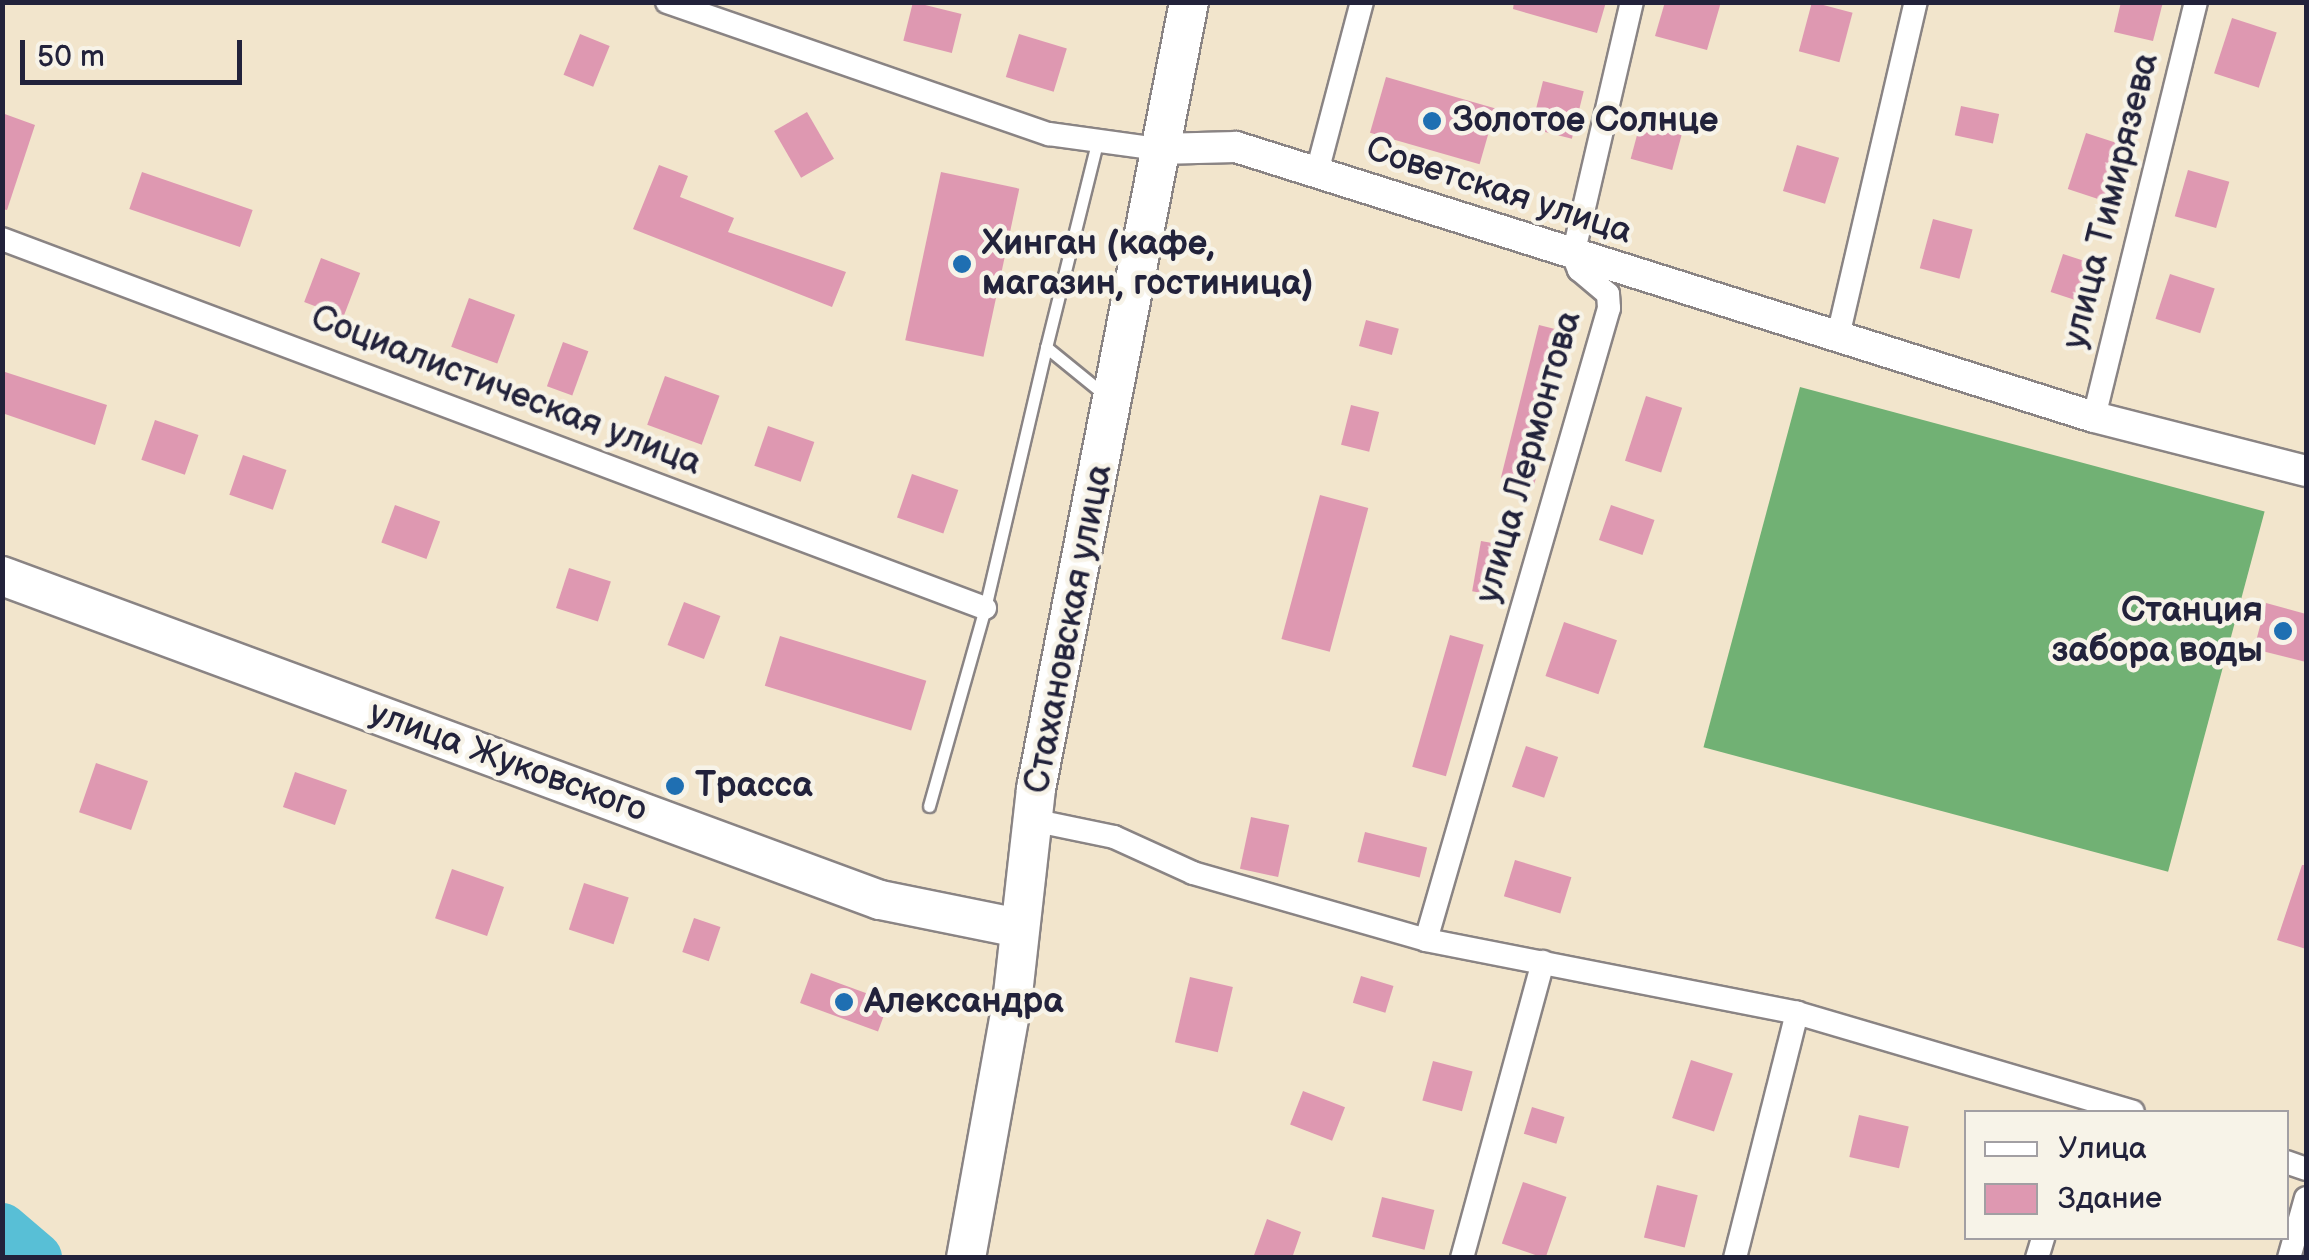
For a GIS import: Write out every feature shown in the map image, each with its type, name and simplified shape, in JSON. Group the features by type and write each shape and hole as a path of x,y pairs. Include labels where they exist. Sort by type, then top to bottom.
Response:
{"main road":[{"name":"Стахановская улица","path":"966,1258 1012,1003 1032,820 1189,2"},
{"name":"улица Жуковского","path":"2,576 880,900 1019,928"}],"street":[{"name":"Советская улица","path":"667,2 1049,134 1159,149 1236,147 2094,417 2306,471"},
{"path":"1317,172 1362,2"},
{"path":"1572,255 1632,2"},
{"path":"1838,336 1916,2"},
{"name":"улица Тимирязева","path":"2094,417 2196,2"},
{"name":"Социалистическая улица","path":"2,239 985,608"},
{"name":"улица Лермонтова","path":"1426,940 1609,308 1608,294 1579,270 1572,255"},
{"path":"1032,820 1114,837 1194,874 1426,940 1796,1013 2084,1105 2119,1110"},
{"path":"1462,1258 1543,962"},
{"path":"1736,1258 1796,1013"},
{"path":"2289,1258 2306,1198"}],"lane":[{"path":"929,806 985,608 1097,143"},
{"path":"1046,347 1113,400"}],"green space":[{"path":"1800,387 2265,511 2168,872 1703,747"}],"building":[{"path":"913,2 962,14 952,53 903,41"},
{"path":"1514,2 1606,2 1597,33 1513,9"},
{"path":"1665,2 1721,2 1707,50 1655,36"},
{"path":"1812,2 1853,13 1839,62 1799,51"},
{"path":"2121,2 2163,2 2153,41 2114,32"},
{"path":"2232,18 2277,33 2259,88 2214,73"},
{"path":"580,34 610,46 593,87 564,75"},
{"path":"1019,34 1067,49 1054,92 1006,77"},
{"name":"Золотое Солнце","path":"1386,77 1496,108 1480,164 1370,133"},
{"path":"1543,81 1584,91 1572,139 1531,129"},
{"path":"1961,106 1999,114 1993,143 1955,135"},
{"path":"807,112 834,159 801,178 774,131"},
{"path":"2,113 35,125 7,210 2,209"},
{"path":"1640,124 1682,135 1672,170 1631,159"},
{"path":"2086,133 2131,148 2112,204 2068,189"},
{"path":"1797,145 1839,158 1825,204 1783,191"},
{"path":"659,165 688,176 680,197 734,218 728,232 846,272 832,307 633,229"},
{"path":"2188,170 2229,182 2216,228 2175,216"},
{"path":"142,172 253,210 240,247 129,209"},
{"name":"Хинган (кафе, магазин, гостиница)","path":"941,172 1019,189 983,357 905,340"},
{"path":"1933,219 1973,230 1959,279 1920,268"},
{"path":"2063,254 2103,267 2091,305 2051,292"},
{"path":"321,258 360,273 343,317 304,302"},
{"path":"2170,274 2215,289 2200,333 2155,319"},
{"path":"469,298 515,315 497,364 451,347"},
{"path":"1366,320 1399,329 1392,355 1359,346"},
{"path":"1539,325 1572,333 1534,487 1501,478"},
{"path":"563,342 588,351 572,395 547,386"},
{"path":"2,371 107,405 95,445 2,413"},
{"path":"665,376 720,396 702,445 647,425"},
{"path":"1646,396 1682,408 1661,472 1625,461"},
{"path":"1351,405 1379,412 1369,452 1341,445"},
{"path":"155,420 198,435 185,475 141,460"},
{"path":"768,426 814,442 801,482 754,466"},
{"path":"243,455 286,470 273,510 229,495"},
{"path":"912,474 958,490 943,533 897,517"},
{"path":"1320,495 1368,508 1330,652 1281,639"},
{"path":"395,505 440,521 426,559 381,543"},
{"path":"1611,505 1654,520 1642,555 1599,540"},
{"path":"1481,541 1508,546 1499,596 1472,591"},
{"path":"569,568 611,582 598,622 556,608"},
{"path":"684,602 720,616 704,659 668,645"},
{"name":"Станция забора воды","path":"2266,603 2306,614 2306,662 2254,649"},
{"path":"1564,622 1617,640 1598,694 1545,676"},
{"path":"1450,635 1484,645 1446,776 1412,767"},
{"path":"780,636 926,681 911,730 765,686"},
{"path":"1526,746 1558,757 1544,798 1512,787"},
{"path":"96,763 148,781 131,830 79,812"},
{"path":"295,772 347,790 335,825 283,807"},
{"path":"1251,817 1289,825 1278,877 1240,869"},
{"path":"1365,832 1427,847 1420,878 1358,862"},
{"path":"1515,860 1571,877 1560,914 1504,896"},
{"path":"2302,865 2306,865 2306,949 2277,940"},
{"path":"452,869 504,887 487,936 435,918"},
{"path":"584,883 629,898 614,944 569,930"},
{"path":"694,918 720,927 709,961 682,952"},
{"name":"Александра","path":"811,973 889,1001 878,1031 800,1003"},
{"path":"1361,976 1394,986 1385,1013 1353,1003"},
{"path":"1190,977 1233,987 1218,1052 1175,1042"},
{"path":"1691,1060 1733,1074 1714,1132 1672,1118"},
{"path":"1433,1061 1473,1072 1462,1111 1422,1101"},
{"path":"1303,1091 1345,1107 1332,1141 1290,1125"},
{"path":"1532,1107 1565,1117 1556,1144 1524,1134"},
{"path":"1859,1115 1909,1126 1899,1168 1849,1157"},
{"path":"1523,1182 1566,1197 1545,1258 1502,1243"},
{"path":"1657,1185 1698,1195 1685,1248 1644,1237"},
{"path":"1382,1197 1434,1210 1424,1250 1372,1237"},
{"path":"1267,1219 1301,1232 1292,1258 1253,1258"}],"waterway":[{"path":"2,1229 36,1258"}],"place":[{"name":"Золотое Солнце","path":"1432,121"},
{"name":"Хинган (кафе, магазин, гостиница)","path":"962,264"},
{"name":"Станция забора воды","path":"2283,631"},
{"name":"Трасса","path":"675,786"},
{"name":"Александра","path":"844,1002"}]}
